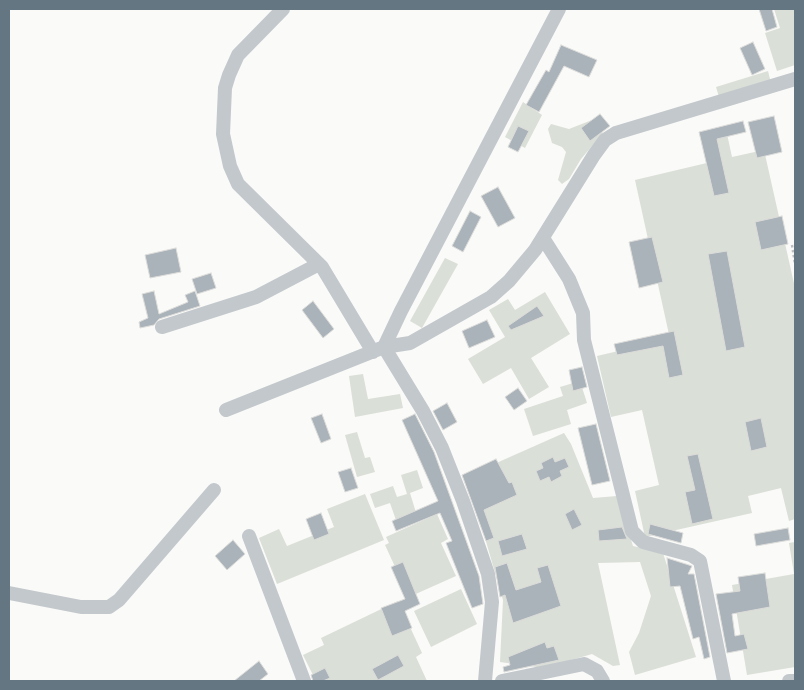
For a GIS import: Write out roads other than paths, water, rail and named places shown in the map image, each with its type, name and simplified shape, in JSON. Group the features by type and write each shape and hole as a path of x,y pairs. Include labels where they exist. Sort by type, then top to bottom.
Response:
{"lane":[{"path":"284,9 238,55 232,65 225,88 223,134 230,166 238,184 270,218 319,264 378,350 423,411 442,448 463,501 488,574 492,602 485,681"},
{"path":"378,350 401,311 559,9"},
{"path":"226,410 378,350 410,344 491,297 509,281 543,238 594,155 605,140 616,133 795,79"},
{"path":"543,238 568,279 583,313 584,340 632,531 643,542 690,554 700,561 724,681"},
{"path":"162,327 256,296 319,264"},
{"path":"9,593 81,607 109,606 119,600 214,490"},
{"path":"249,536 304,681"},
{"path":"502,681 584,664 597,671 603,681"},
{"path":"789,681 795,681"}]}
